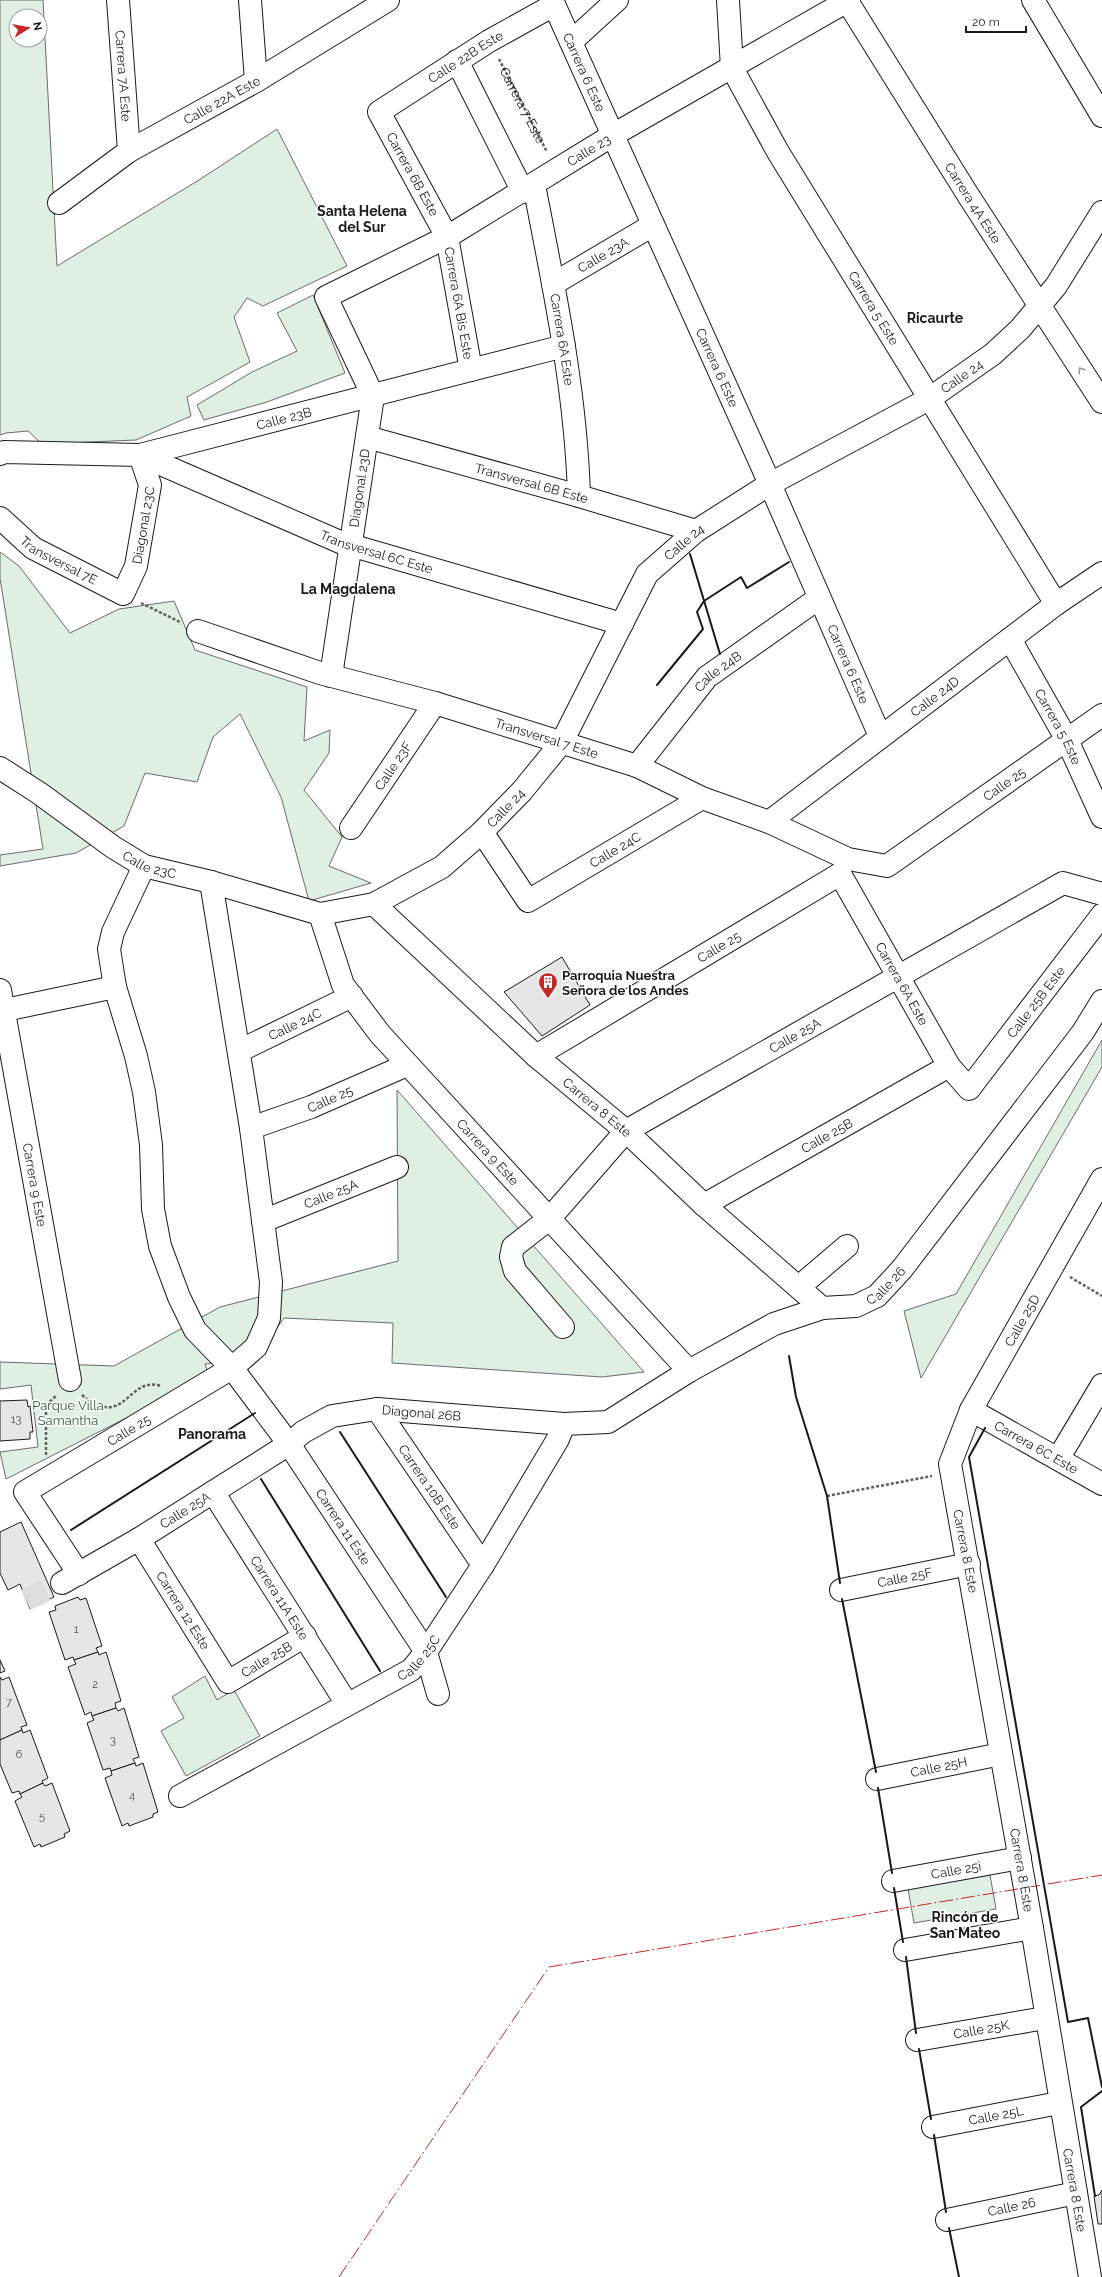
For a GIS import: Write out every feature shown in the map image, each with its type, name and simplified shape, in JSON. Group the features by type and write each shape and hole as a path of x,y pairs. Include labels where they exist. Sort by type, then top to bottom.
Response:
{"street":[{"name":"Carrera 7A Este","path":"118,0 129,151"},
{"path":"250,0 256,81"},
{"name":"Calle 22A Este","path":"59,203 129,151 256,81 361,8 388,0"},
{"path":"571,42 617,0"},
{"name":"Carrera 5 Este","path":"728,0 732,68 778,152 1056,604"},
{"path":"1033,0 1102,116"},
{"name":"Calle 23","path":"373,396 326,298 447,237 613,135 848,1"},
{"name":"Carrera 4A Este","path":"848,1 1039,306 1102,402"},
{"name":"Carrera 6 Este","path":"553,2 770,484 880,736"},
{"name":"Calle 22B Este","path":"379,112 457,61 553,2"},
{"name":"Carrera 6A Este","path":"457,61 528,188 553,284 564,346 578,446 579,496"},
{"name":"Carrera 6B Este","path":"379,112 447,237"},
{"name":"Calle 24","path":"320,914 374,904 442,867 482,832 522,791 562,742 647,574 696,531 770,484 929,399 993,354 1020,329 1056,286 1102,212"},
{"name":"Calle 23A","path":"553,284 653,225"},
{"name":"Carrera 6A Bis Este","path":"447,237 471,370"},
{"name":"Calle 23B","path":"0,454 4,452 140,455 564,346"},
{"name":"Diagonal 23D","path":"331,676 373,396"},
{"name":"Transversal 6B Este","path":"367,437 579,496 696,531"},
{"name":"Transversal 6C Este","path":"140,455 351,545 622,624"},
{"name":"Diagonal 23C","path":"123,594 136,566 150,485 140,455"},
{"name":"Transversal 7E","path":"0,518 33,548 123,594"},
{"name":"Calle 24D","path":"769,822 880,736 1056,604 1102,573"},
{"name":"Calle 24B","path":"637,766 706,677 819,598"},
{"name":"Transversal 7 Este","path":"198,631 331,676 435,703 637,766 702,798 769,822 844,866 887,866"},
{"name":"Carrera 5 Este","path":"1010,639 1067,740 1102,817"},
{"name":"Calle 23F","path":"351,828 435,703"},
{"name":"Calle 25","path":"887,866 1102,715"},
{"name":"Calle 23C","path":"0,768 39,793 113,847 144,866 211,882 320,914"},
{"name":"Calle 24C","path":"482,832 528,901 702,798"},
{"name":"Carrera 11 Este","path":"144,866 113,932 109,949 115,987 136,1056 144,1092 151,1145 153,1209 160,1246 179,1297 195,1330 232,1368 289,1444 426,1652 438,1694"},
{"name":"Carrera 6A Este","path":"844,866 896,976 948,1066 969,1089"},
{"name":"Calle 25","path":"536,1056 844,866"},
{"name":"Calle 25","path":"71,1578 25,1492 232,1368 256,1347 269,1318 271,1282 251,1128 211,882"},
{"name":"Calle 25A","path":"563,1327 515,1271 511,1257 513,1247 550,1218 626,1131 896,976 1063,883 1102,894"},
{"name":"Carrera 8 Este","path":"374,904 536,1056 626,1131 704,1205 800,1286 822,1308"},
{"name":"Carrera 9 Este","path":"320,914 343,985 380,1034 689,1371"},
{"name":"Calle 25B Este","path":"969,1089 1102,915"},
{"path":"1,1004 115,987"},
{"name":"Calle 24C","path":"239,1051 352,996"},
{"name":"Calle 26","path":"564,1424 608,1422 689,1371 774,1324 822,1308 856,1306 877,1296 902,1269 1083,1032 1102,1001"},
{"name":"Carrera 9 Este","path":"1,1004 70,1389"},
{"name":"Calle 25","path":"251,1128 311,1107 407,1065"},
{"name":"Calle 25B","path":"704,1205 948,1066"},
{"name":"Calle 25A","path":"263,1221 397,1167"},
{"name":"Calle 25D","path":"950,1469 971,1410 1102,1179"},
{"path":"800,1286 847,1246"},
{"path":"1058,1459 1102,1385"},
{"name":"Diagonal 26B","path":"289,1444 303,1432 332,1416 377,1409 564,1424"},
{"name":"Carrera 10B Este","path":"377,1409 483,1564"},
{"name":"Carrera 6C Este","path":"971,1410 1102,1484"},
{"name":"Calle 25C","path":"180,1796 346,1704 411,1670 426,1652 483,1564 558,1439 564,1424"},
{"name":"Calle 25A","path":"71,1578 139,1539 289,1444"},
{"name":"Carrera 8 Este","path":"950,1469 969,1564 1020,1858 1059,2104 1090,2277"},
{"name":"Carrera 11A Este","path":"213,1492 346,1704"},
{"name":"Carrera 12 Este","path":"139,1539 228,1682"},
{"name":"Calle 25F","path":"841,1590 969,1564"},
{"name":"Calle 25B","path":"228,1682 304,1636"},
{"name":"Calle 25H","path":"877,1779 1001,1754"},
{"name":"Calle 25i","path":"893,1881 1020,1858"},
{"path":"904,1950 1032,1928"},
{"name":"Calle 25K","path":"917,2040 1046,2018"},
{"name":"Calle 25L","path":"933,2127 1059,2104"},
{"name":"Calle 26","path":"947,2220 1076,2193"}],"path":[{"name":"Carrera 7 Este","path":"490,41 556,170"},
{"path":"123,594 198,631"},
{"path":"1052,1267 1102,1296"},
{"path":"46,1480 46,1405 54,1395 70,1389 97,1405 113,1407 125,1402 142,1386 151,1382 169,1389 181,1399"},
{"path":"827,1496 950,1469"}],"green space":[{"path":"0,0 43,0 43,8 8,8 8,48 46,48 57,266 199,180 277,129 347,266 263,306 247,298 234,317 250,362 187,397 191,416 136,440 42,444 28,431 0,435"},
{"path":"313,295 345,373 267,402 204,420 197,405 252,372 297,351 277,313"},
{"path":"0,552 19,566 70,633 119,609 174,601 195,650 307,687 304,741 330,730 329,753 304,790 342,837 329,866 371,883 309,901 281,797 240,714 213,737 197,782 145,773 124,826 76,853 0,866 0,855 43,849 0,578"},
{"path":"1102,1040 1102,1067 921,1378 904,1311 956,1294"},
{"name":"Parque Villa Samantha","path":"397,1090 644,1372 602,1377 392,1363 393,1323 284,1318 256,1357 205,1364 209,1376 6,1479 0,1452 38,1447 31,1385 0,1389 0,1362 114,1366 220,1307 398,1261"},
{"path":"205,1676 217,1700 234,1690 260,1736 186,1776 161,1731 184,1718 172,1697"},
{"path":"990,1875 996,1909 914,1923 908,1889"}],"building":[{"name":"Parroquia Nuestra Señora de los Andes","path":"562,957 590,1005 542,1036 504,992"},
{"path":"27,1400 28,1407 30,1406 33,1432 30,1432 30,1439 0,1441 0,1401"},
{"path":"21,1522 54,1597 30,1609 20,1584 8,1590 0,1573 0,1532"},
{"path":"78,1597 80,1600 86,1598 102,1646 96,1648 98,1652 74,1660 73,1657 65,1660 49,1612 56,1610 55,1606"},
{"path":"98,1652 99,1655 106,1652 121,1701 115,1703 116,1708 92,1716 91,1712 85,1715 68,1667 76,1664 74,1660"},
{"path":"0,1660 5,1671 0,1673"},
{"path":"0,1677 2,1680 9,1677 27,1725 21,1727 22,1730 0,1740"},
{"path":"116,1708 118,1711 124,1708 139,1757 133,1759 135,1763 111,1771 110,1768 103,1770 87,1723 94,1720 92,1716"},
{"path":"22,1730 23,1733 30,1730 48,1778 42,1781 43,1783 20,1794 19,1791 12,1793 0,1764 0,1740"},
{"path":"135,1763 136,1766 143,1763 158,1812 153,1814 153,1817 129,1826 128,1823 122,1826 105,1778 112,1775 111,1771"},
{"path":"43,1783 45,1786 52,1783 70,1831 64,1834 65,1837 41,1847 40,1844 34,1847 15,1801 22,1797 20,1794"},
{"path":"1102,2190 1102,2224 1098,2224 1094,2196 1099,2195"}],"tunnel":[{"path":"26,1600 62,1583"}],"wall":[{"path":"690,554 720,654"},
{"path":"657,685 703,629 697,612 704,601 741,577 747,588 789,562"},
{"path":"789,1356 796,1397 827,1496 840,1583"},
{"path":"71,1530 255,1413"},
{"path":"985,1428 969,1457 1068,2022 1088,2018 1102,2087"},
{"path":"340,1432 446,1597"},
{"path":"261,1479 380,1671"},
{"path":"842,1599 876,1772"},
{"path":"878,1788 892,1873"},
{"path":"894,1888 903,1942"},
{"path":"906,1957 916,2033"},
{"path":"919,2049 931,2119"},
{"path":"1095,2196 1081,2107 1102,2091"},
{"path":"934,2135 946,2212"},
{"path":"949,2228 959,2277"}],"power":[{"path":"339,2277 549,1967 1102,1875"}],"place":[{"name":"Parroquia Nuestra Señora de los Andes","path":"548,999"}],"district":[{"name":"Santa Helena del Sur","path":"362,220"},
{"name":"Ricaurte","path":"935,318"},
{"name":"La Magdalena","path":"348,589"},
{"name":"Panorama","path":"212,1434"},
{"name":"Rincón de San Mateo","path":"965,1926"}]}
